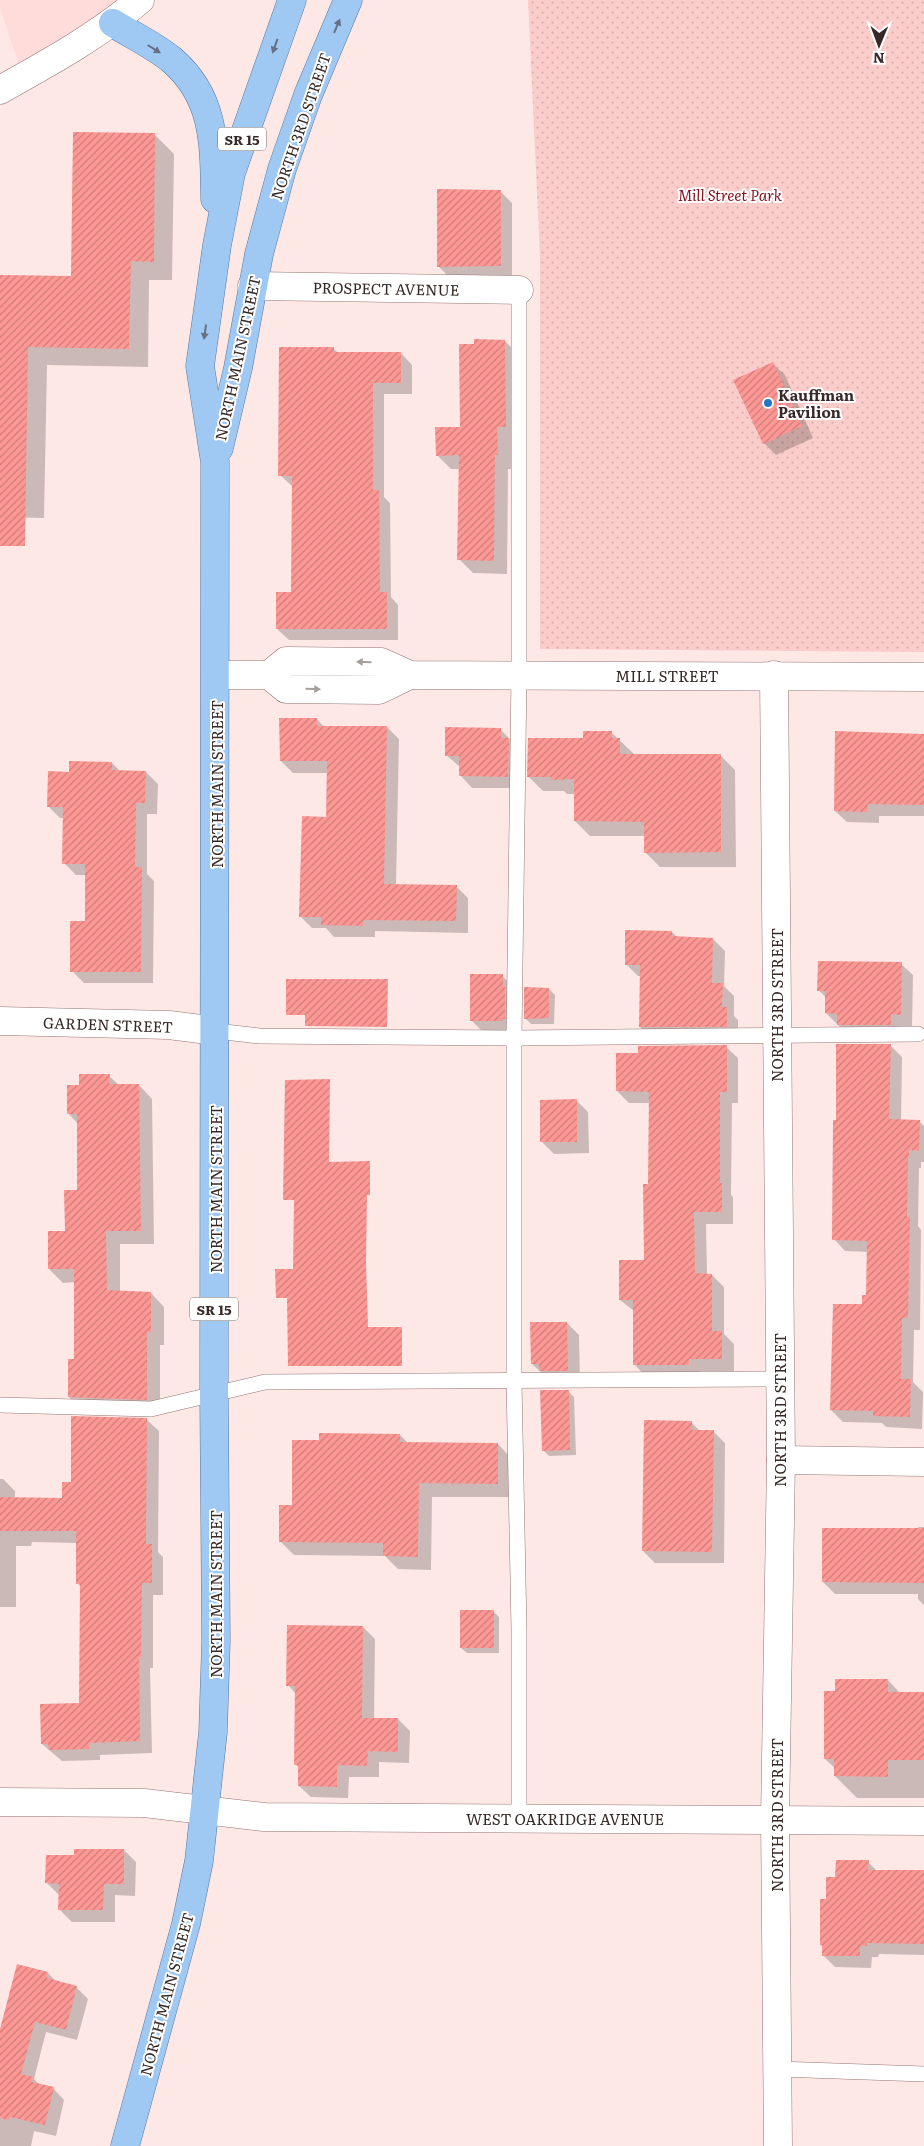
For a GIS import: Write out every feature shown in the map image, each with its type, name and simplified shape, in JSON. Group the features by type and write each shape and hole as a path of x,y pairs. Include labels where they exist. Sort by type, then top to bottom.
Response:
{"main road":[{"name":"SR 15","path":"217,245 231,173 292,0"},
{"name":"NORTH 3RD STREET","path":"259,254 282,169 308,95 348,0"},
{"path":"113,23 172,60 198,89 210,121 214,150 217,245"},
{"name":"NORTH MAIN STREET","path":"125,2146 186,1924 200,1861 212,1732 216,1642 214,1394 216,1031 215,462 200,366 217,245"},
{"name":"NORTH MAIN STREET","path":"215,462 238,368 259,254"}],"street":[{"path":"0,90 65,55 113,23 140,0"},
{"name":"PROSPECT AVENUE","path":"252,286 519,290"},
{"name":"MILL STREET","path":"216,675 268,675 286,661 381,662 410,675 924,677"},
{"name":"NORTH 3RD STREET","path":"774,675 780,1460 775,1819 778,2146"},
{"name":"GARDEN STREET","path":"0,1021 169,1025 216,1031"},
{"path":"780,1460 924,1462"},
{"name":"WEST OAKRIDGE AVENUE","path":"0,1802 144,1803 264,1817 924,1821"}],"lane":[{"path":"519,290 519,675 514,1038 514,1382 519,1629 519,1818"},
{"path":"216,1031 259,1036 514,1038 777,1037 918,1034"},
{"path":"0,1405 151,1409 265,1382 779,1379"},
{"path":"777,2069 924,2074"}],"shaded area":[{"path":"0,0 140,0 23,77 0,8"}],"green space":[{"name":"Mill Street Park","path":"528,0 924,0 924,652 540,649 540,257"}],"building":[{"path":"73,132 155,133 154,262 131,261 129,349 28,347 25,546 0,546 0,275 71,276"},
{"path":"437,189 501,190 501,266 437,267"},
{"path":"474,339 505,340 506,427 497,427 498,455 495,455 494,561 457,560 459,455 436,456 435,427 460,427 459,344 474,344"},
{"path":"279,347 334,347 334,352 401,352 401,383 373,383 373,490 379,490 380,592 387,592 387,629 276,629 276,592 291,592 292,476 278,476"},
{"name":"Kauffman Pavilion","path":"773,362 802,426 763,444 733,380"},
{"path":"279,718 317,718 317,726 387,726 384,884 457,885 456,921 364,920 363,926 321,925 321,917 299,917 302,816 326,817 327,761 280,761"},
{"path":"445,727 501,728 501,738 509,738 508,777 459,776 459,756 445,756"},
{"path":"583,731 612,731 612,738 620,738 620,754 721,754 721,852 644,853 644,822 574,821 574,779 551,780 551,777 527,777 528,738 583,738"},
{"path":"835,731 924,734 924,805 868,804 867,812 834,811"},
{"path":"69,761 112,762 112,770 146,771 145,803 136,803 135,867 142,867 141,972 70,972 70,921 85,921 85,864 62,864 63,807 47,807 48,771 69,772"},
{"path":"625,930 672,931 672,936 713,938 712,983 723,983 722,1007 727,1007 727,1027 639,1027 640,965 625,965"},
{"path":"818,961 902,962 901,1015 891,1014 891,1025 837,1025 837,1014 825,1013 825,991 817,991"},
{"path":"470,974 503,974 505,1019 502,1019 502,1021 470,1021"},
{"path":"286,979 388,979 387,1027 305,1026 305,1015 286,1015"},
{"path":"524,987 549,988 549,1018 524,1019"},
{"path":"836,1044 891,1044 889,1119 920,1120 919,1151 909,1150 908,1157 907,1217 910,1217 908,1318 902,1318 901,1379 911,1379 910,1417 873,1416 873,1411 830,1410 833,1304 862,1304 862,1295 866,1295 867,1241 832,1240 833,1120 836,1120"},
{"path":"727,1045 727,1092 720,1092 720,1183 722,1183 722,1212 694,1212 695,1273 712,1274 712,1331 722,1331 722,1359 689,1359 689,1365 633,1365 633,1300 619,1300 619,1260 644,1260 643,1184 648,1184 649,1092 616,1091 616,1053 638,1053 638,1046"},
{"path":"79,1074 110,1074 109,1084 139,1084 141,1231 106,1231 107,1290 151,1292 151,1332 147,1332 147,1400 68,1397 68,1359 74,1359 74,1269 48,1269 48,1231 65,1231 64,1190 77,1190 77,1114 67,1114 67,1085 79,1085"},
{"path":"330,1079 329,1162 370,1161 370,1195 367,1195 366,1262 368,1327 402,1327 402,1366 288,1366 287,1298 276,1298 275,1269 293,1269 294,1200 283,1200 285,1080"},
{"path":"577,1099 577,1142 540,1142 540,1100"},
{"path":"530,1322 567,1322 568,1371 539,1371 539,1364 531,1364"},
{"path":"540,1390 569,1390 570,1450 542,1451"},
{"path":"71,1416 147,1418 146,1544 152,1544 152,1583 142,1583 141,1657 139,1657 140,1741 89,1743 89,1749 49,1750 48,1744 41,1744 40,1704 79,1703 80,1584 76,1584 76,1531 0,1531 0,1497 62,1498 62,1482 71,1482"},
{"path":"644,1420 692,1421 692,1430 714,1430 712,1552 642,1551"},
{"path":"319,1433 400,1434 400,1442 498,1443 498,1484 419,1483 418,1557 383,1556 383,1543 279,1542 279,1505 292,1505 292,1440 319,1440"},
{"path":"822,1528 924,1528 924,1583 822,1582"},
{"path":"460,1610 494,1610 494,1648 460,1648"},
{"path":"287,1625 363,1626 362,1718 398,1718 398,1752 368,1751 367,1766 337,1765 337,1787 298,1786 298,1765 294,1765 295,1686 286,1686"},
{"path":"835,1679 888,1679 888,1692 924,1692 924,1760 888,1760 888,1777 834,1776 834,1759 824,1759 824,1691 835,1691"},
{"path":"74,1849 124,1849 124,1884 104,1884 103,1910 58,1910 59,1884 45,1883 46,1855 74,1855"},
{"path":"836,1860 869,1860 868,1870 924,1870 924,1944 867,1943 867,1946 860,1946 860,1956 822,1956 822,1945 820,1945 820,1899 826,1899 826,1877 835,1877"},
{"path":"17,1964 48,1972 47,1978 77,1986 66,2030 35,2022 21,2074 33,2077 32,2082 54,2087 45,2125 10,2117 9,2120 0,2118 0,2029"}],"place":[{"name":"Kauffman Pavilion","path":"768,403"}]}
